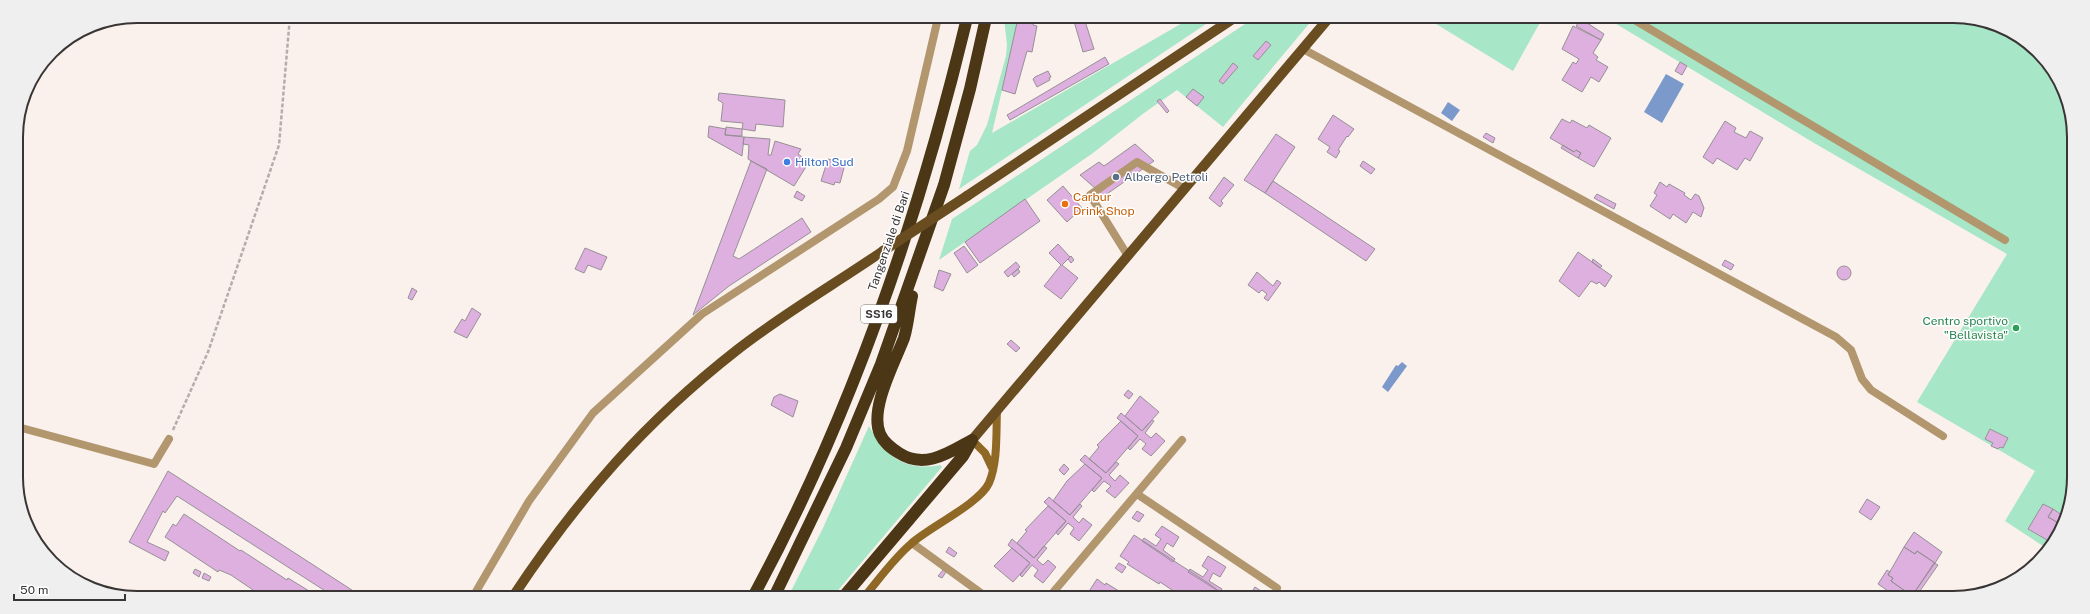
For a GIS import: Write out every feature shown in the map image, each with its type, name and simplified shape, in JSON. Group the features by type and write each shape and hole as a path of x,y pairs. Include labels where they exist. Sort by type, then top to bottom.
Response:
{"highway":[{"name":"Tangenziale di Bari","path":"756,591 785,538 863,360 925,179 966,23"},
{"name":"SS16","path":"777,591 846,448 881,364 944,185 970,90 985,23"},
{"path":"918,261 904,336 879,405 877,420 880,434 886,444 901,454 921,460 940,458 972,440"},
{"path":"849,591 963,456 972,440"}],"main road":[{"path":"517,591 582,500 637,438 670,406 739,349 883,251 1226,23"},
{"path":"972,440 1325,23"}],"street":[{"path":"476,591 529,501 592,413 702,314 880,199 893,187 907,151 937,23"},
{"path":"1640,23 2005,240"},
{"path":"1303,49 1836,337 1851,350 1862,379 1871,390 1943,436"},
{"path":"1128,256 1090,195 1137,162 1185,189"},
{"path":"869,591 895,559 912,543 977,497 988,485 993,471 997,410"},
{"path":"23,428 154,464 169,439"},
{"path":"972,440 985,453 993,471"},
{"path":"1054,591 1182,440"},
{"path":"1137,494 1277,588"},
{"path":"912,543 978,591"}],"path":[{"path":"169,439 208,352 278,145 289,23"}],"green space":[{"path":"1005,23 1018,23 992,133 1182,23 1208,23 959,189 970,151 977,145 987,125 1006,56 1007,45"},
{"path":"1246,23 1310,23 1223,127 1177,90 1144,113 1093,153 939,260 952,219"},
{"path":"1435,23 1540,23 1513,71"},
{"name":"Centro sportivo \"Bellavista\"","path":"1615,23 1968,24 1997,32 2023,46 2044,67 2052,80 2061,100 2067,129 2067,477 2063,507 2052,534 2044,547 2005,521 2035,471 1917,402 2007,254 1814,143"},
{"path":"869,426 882,445 897,459 916,466 927,467 940,465 942,467 837,591 791,591 823,528"}],"water":[{"path":"1666,74 1684,84 1662,123 1644,112"},
{"path":"1448,102 1460,110 1452,121 1441,113"},
{"path":"1402,362 1407,366 1388,392 1382,387 1396,365 1398,366"}],"building":[{"path":"1017,23 1033,23 1033,25 1037,26 1032,52 1027,51 1015,94 1002,90"},
{"path":"1074,23 1086,23 1094,49 1083,52"},
{"path":"1578,23 1587,23 1604,34 1601,40 1576,26"},
{"path":"1573,26 1601,40 1593,53 1598,57 1596,60 1608,67 1599,82 1591,77 1582,92 1562,80 1573,62 1576,64 1579,59 1562,49"},
{"path":"1266,41 1271,45 1258,60 1253,56"},
{"path":"1105,57 1109,64 1010,120 1007,115"},
{"path":"1680,62 1687,66 1682,75 1675,71"},
{"path":"1233,63 1238,67 1223,84 1219,81"},
{"path":"1048,71 1051,77 1049,78 1050,80 1037,87 1033,79"},
{"path":"1193,89 1204,97 1197,106 1186,97"},
{"path":"719,93 785,100 783,127 756,124 755,131 742,129 743,123 721,121 723,103 718,100"},
{"path":"1160,99 1169,111 1167,113 1157,101"},
{"path":"1333,115 1354,129 1348,137 1347,136 1338,150 1340,151 1336,158 1327,152 1330,147 1318,139"},
{"path":"1562,119 1570,123 1572,120 1587,128 1589,125 1611,138 1594,167 1578,158 1581,153 1576,150 1574,152 1550,138"},
{"path":"1725,121 1736,128 1734,132 1746,138 1750,131 1763,138 1750,161 1745,158 1737,170 1717,158 1713,164 1703,157"},
{"path":"709,126 726,129 725,135 744,137 742,156 708,137"},
{"path":"726,127 742,129 742,136 725,135"},
{"path":"1486,133 1495,138 1493,143 1483,137"},
{"path":"1276,134 1295,147 1265,193 1244,180"},
{"path":"744,137 770,139 768,155 771,155 775,141 801,149 798,154 809,162 794,186 748,159 749,145 743,144"},
{"path":"1135,144 1154,161 1104,196 1080,175 1099,162 1104,166"},
{"path":"1563,145 1574,152 1576,150 1581,153 1578,158 1561,148"},
{"path":"828,159 845,164 840,183 835,182 834,185 821,181"},
{"path":"751,161 767,169 733,256 739,259 802,218 811,232 729,286 693,315"},
{"path":"1363,161 1375,169 1371,174 1360,166"},
{"path":"1224,177 1234,185 1221,201 1223,203 1220,207 1209,198"},
{"path":"1273,181 1375,249 1366,261 1265,193"},
{"path":"1660,182 1667,187 1669,184 1685,193 1684,195 1691,200 1695,194 1699,196 1704,208 1701,217 1693,212 1686,223 1673,214 1670,219 1650,206 1657,195 1654,193"},
{"name":"Carbur Drink Shop","path":"1063,186 1082,208 1067,222 1047,200"},
{"path":"797,191 805,196 802,201 794,197"},
{"path":"1597,194 1616,204 1614,209 1594,198"},
{"path":"1025,199 1040,221 980,263 965,242"},
{"path":"1058,244 1070,257 1062,265 1078,278 1061,299 1044,286 1061,265 1049,253"},
{"path":"964,246 978,265 967,273 954,253"},
{"path":"585,248 607,257 601,270 588,265 584,273 575,269"},
{"path":"1578,252 1612,276 1605,287 1599,282 1597,284 1591,281 1579,297 1559,281"},
{"path":"1071,256 1074,260 1071,263 1068,259"},
{"path":"1593,259 1602,266 1600,268 1592,262"},
{"path":"1725,260 1734,265 1731,270 1722,265"},
{"path":"1016,262 1020,267 1008,277 1004,272"},
{"path":"1844,266 1849,268 1851,273 1849,278 1844,280 1839,278 1837,273 1839,268"},
{"path":"1018,269 1020,272 1014,277 1012,274"},
{"path":"939,270 951,274 943,291 934,287"},
{"path":"1257,272 1273,286 1277,280 1281,283 1268,301 1264,298 1267,294 1262,290 1259,293 1248,285"},
{"path":"412,288 417,291 412,300 408,298"},
{"path":"472,308 481,314 467,338 454,332 462,319 465,321"},
{"path":"1011,340 1020,348 1016,352 1007,344"},
{"path":"1128,390 1133,394 1129,399 1124,395"},
{"path":"780,394 798,401 793,417 771,405 774,397"},
{"path":"1140,396 1159,412 1142,431 1125,416"},
{"path":"1121,413 1142,431 1152,420 1154,421 1145,433 1151,438 1156,433 1165,441 1151,456 1142,449 1146,444 1140,439 1130,450 1128,448 1138,436 1117,418"},
{"path":"1121,421 1138,436 1106,473 1089,459 1099,447 1097,445"},
{"path":"1990,429 2008,438 2003,448 2000,447 1998,449 1991,446 1993,443 1985,439"},
{"path":"1085,455 1106,473 1116,462 1119,464 1109,475 1115,481 1120,475 1129,483 1115,498 1106,491 1111,486 1104,481 1094,492 1092,490 1102,478 1080,460"},
{"path":"1064,464 1069,469 1064,475 1059,470"},
{"path":"1085,464 1102,478 1070,515 1053,501 1067,481"},
{"path":"168,471 353,591 325,591 177,496 165,513 163,511 147,542 169,552 165,561 129,542"},
{"path":"1049,497 1070,515 1080,504 1082,506 1073,517 1079,523 1083,518 1092,525 1079,541 1070,534 1074,528 1068,523 1058,535 1056,532 1066,521 1044,502"},
{"path":"1867,499 1880,507 1871,520 1859,512"},
{"path":"2043,504 2053,509 2048,517 2057,522 2048,541 2028,529"},
{"path":"1048,506 1066,521 1034,558 1017,543 1027,531 1025,530"},
{"path":"2053,509 2060,514 2057,522 2048,517"},
{"path":"1137,511 1144,515 1139,522 1132,518"},
{"path":"184,514 287,580 288,578 309,591 255,591 231,575 219,570 218,572 165,537 173,524 176,526"},
{"path":"1162,526 1179,537 1173,547 1167,543 1163,550 1175,559 1173,562 1142,541 1144,538 1156,546 1161,539 1155,535"},
{"path":"1914,532 1942,552 1935,563 1917,551 1915,554 1904,547"},
{"path":"1134,535 1218,591 1174,591 1160,582 1159,584 1127,564 1129,562 1120,556"},
{"path":"1012,539 1034,558 1044,546 1047,548 1037,560 1043,565 1048,560 1056,567 1043,583 1034,576 1038,570 1032,565 1022,577 1020,575 1030,563 1008,545"},
{"path":"949,547 957,553 954,557 946,552"},
{"path":"1904,547 1915,554 1917,551 1935,563 1915,591 1905,591 1891,581 1893,578 1888,575"},
{"path":"1012,548 1030,563 1013,582 994,566"},
{"path":"1208,556 1226,567 1220,577 1213,573 1209,581 1222,589 1221,591 1188,572 1190,569 1203,577 1208,570 1202,566"},
{"path":"1119,563 1126,567 1122,573 1115,568"},
{"path":"1934,563 1938,565 1920,591 1915,591"},
{"path":"195,569 201,572 199,577 193,573"},
{"path":"943,570 946,572 942,578 938,576"},
{"path":"1887,570 1890,572 1888,575 1893,578 1891,581 1905,591 1888,591 1878,584"},
{"path":"204,573 211,577 209,581 202,578"},
{"path":"1097,579 1105,585 1106,583 1119,591 1089,591"},
{"path":"1255,587 1261,591 1252,591"}],"place":[{"name":"Hilton Sud","path":"787,162"},
{"name":"Albergo Petroli","path":"1116,177"},
{"name":"Carbur Drink Shop","path":"1065,204"},
{"name":"Centro sportivo \"Bellavista\"","path":"2016,328"}]}
